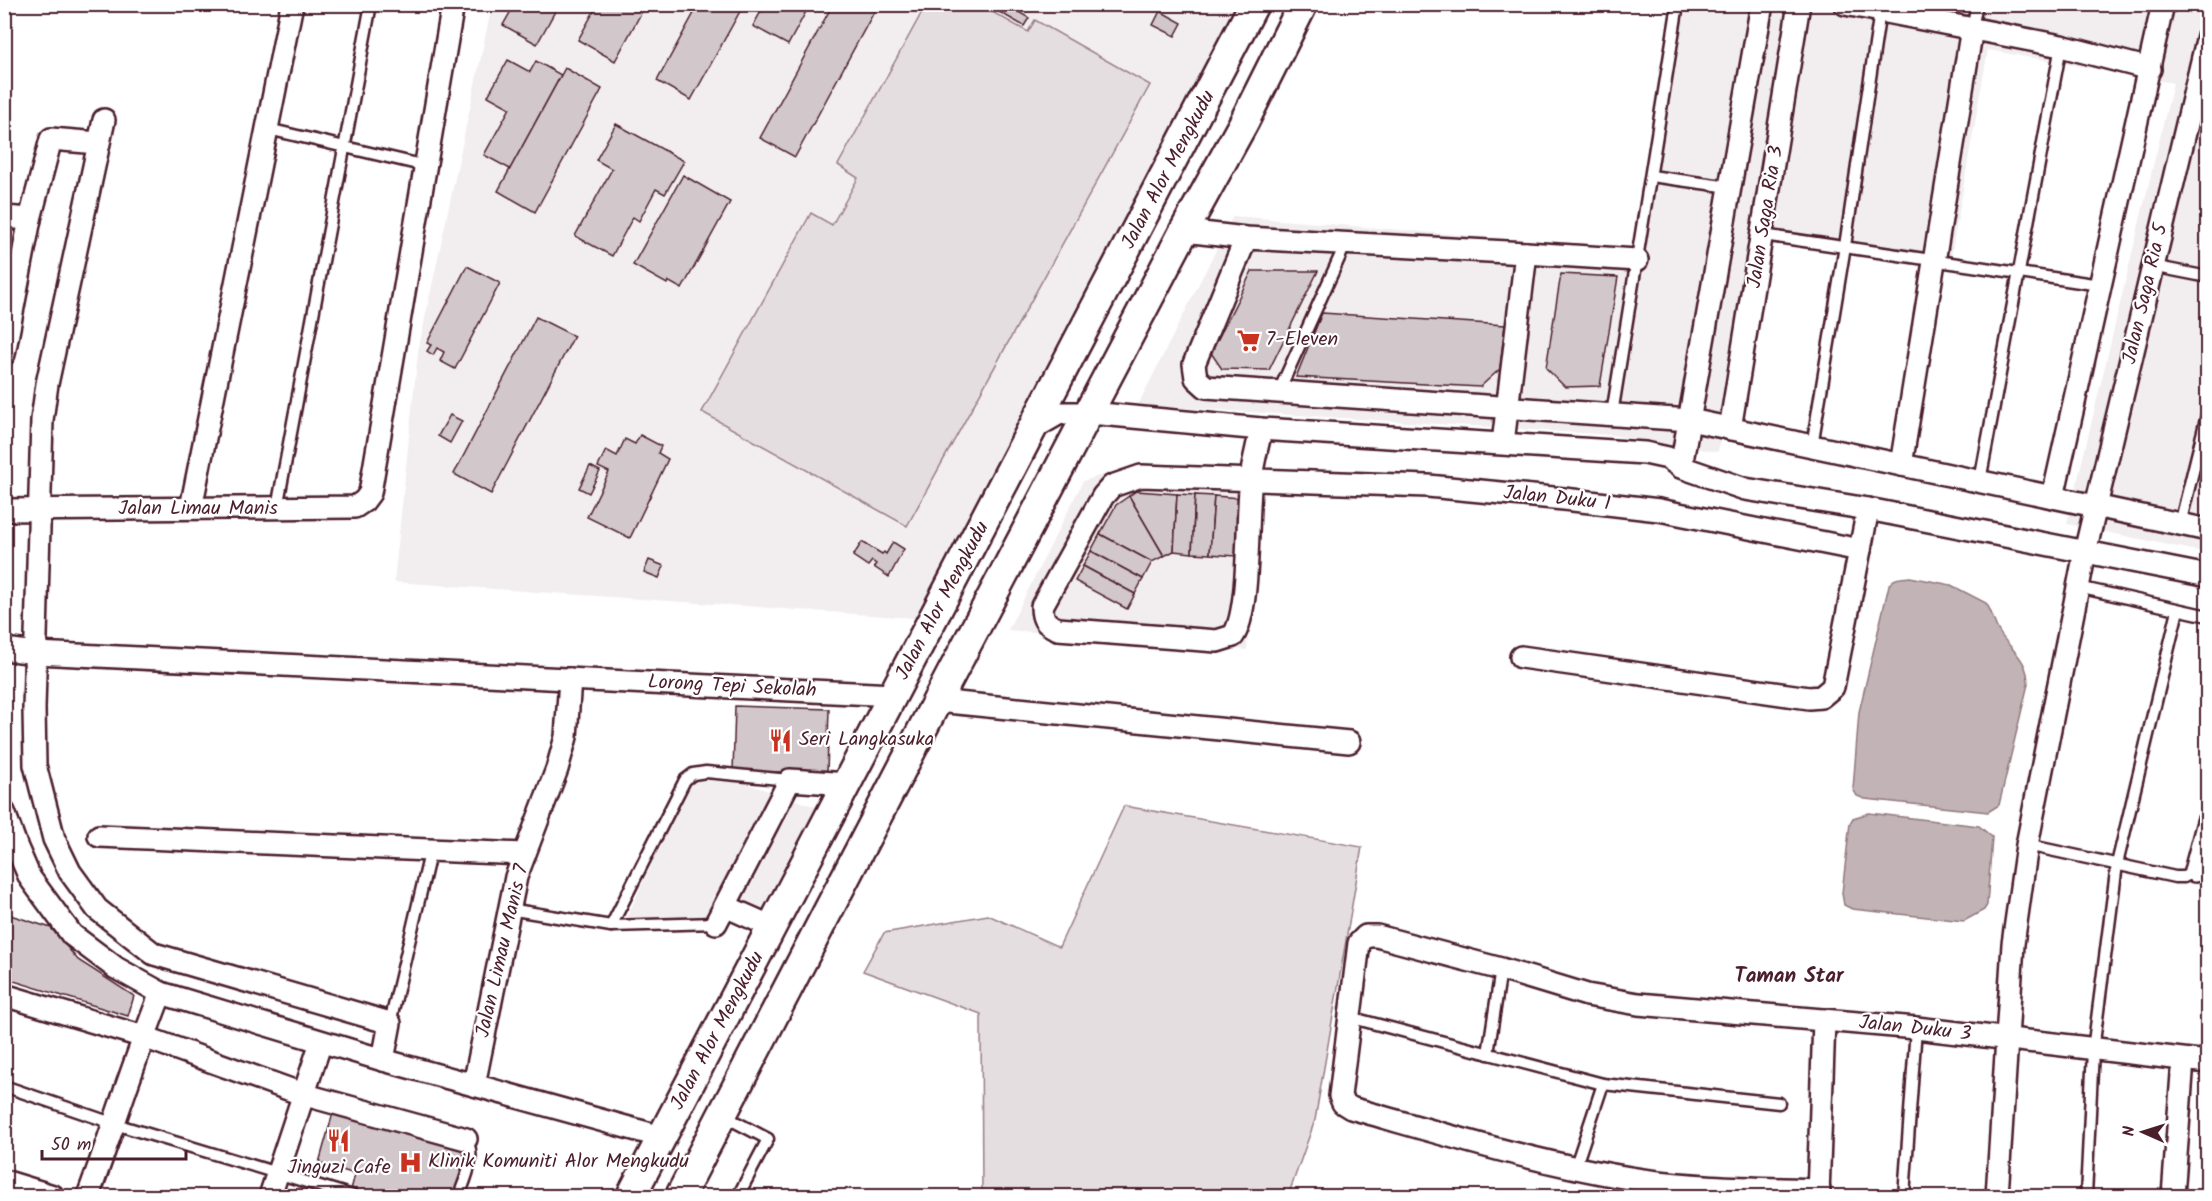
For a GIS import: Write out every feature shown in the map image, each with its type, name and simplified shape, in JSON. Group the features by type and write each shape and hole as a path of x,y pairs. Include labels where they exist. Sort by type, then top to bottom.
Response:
{"main road":[{"name":"Jalan Alor Mengkudu","path":"631,1197 1254,4"},
{"name":"Jalan Alor Mengkudu","path":"680,1197 937,701 1244,122 1303,4"},
{"path":"686,1092 688,1107 699,1115 707,1115 725,1108"}],"street":[{"path":"191,508 292,4"},
{"path":"426,166 453,4"},
{"path":"1682,467 1762,4"},
{"name":"Jalan Saga Ria 3","path":"1730,429 1799,4"},
{"path":"1845,4 2061,46 2150,69"},
{"path":"2053,497 2163,4"},
{"path":"1901,465 1972,28"},
{"name":"Jalan Saga Ria 5","path":"1997,1197 2013,944 2027,845 2095,506 2152,266 2205,62 2208,36"},
{"path":"104,120 47,384 42,430 35,765 54,839 70,872 98,909 154,954 390,1023 382,1060"},
{"path":"4,354 30,219 51,139 98,143"},
{"name":"Jalan Limau Manis","path":"4,510 355,507 364,501 370,493 426,166"},
{"path":"4,217 30,219"},
{"path":"1185,231 1246,238 1637,260"},
{"path":"1246,238 1194,364 1196,378 1206,387 1690,420 2208,530"},
{"path":"1503,443 1526,253"},
{"path":"1034,428 1060,413 1090,413 1261,429 1645,453 1668,458 1682,467 1745,489 1868,509 2208,576"},
{"path":"1251,479 1261,429"},
{"name":"Jalan Duku 1","path":"1251,479 1244,591 1238,630 1233,636 1216,641 1058,629 1049,626 1045,621 1042,616 1042,606 1103,496 1112,486 1141,476 1251,479 1428,486 1564,499 1659,510 1860,550"},
{"path":"1521,657 1809,698 1821,697 1833,687 1868,509"},
{"name":"Lorong Tepi Sekolah","path":"4,649 36,653 894,695"},
{"name":"Jalan Limau Manis 7","path":"474,1085 516,877 557,769 566,737 570,679"},
{"path":"937,701 1349,742"},
{"path":"772,927 721,915 790,780 847,784"},
{"path":"4,812 30,878 72,935 116,968 161,993 382,1060 662,1137"},
{"path":"2195,871 2208,822"},
{"path":"99,836 524,854"},
{"name":"Jalan Duku 3","path":"1349,1017 1359,943 1366,936 1377,936 1587,995 1638,1005 1916,1028 2208,1062"},
{"path":"88,1197 161,993"},
{"path":"4,995 144,1036 302,1094 466,1139"},
{"path":"1349,1017 1340,1096 1343,1103 1351,1108 1643,1188 1818,1193 1824,1020"},
{"path":"270,1197 321,1042"},
{"path":"2173,1197 2183,1060"},
{"path":"4,1181 52,1197"}],"lane":[{"path":"277,508 371,4"},
{"path":"1612,414 1678,4"},
{"path":"1972,28 1977,4"},
{"path":"1812,446 1880,12"},
{"path":"1980,481 2061,46"},
{"path":"268,129 426,166"},
{"path":"1651,176 1731,187"},
{"path":"1763,235 2100,285"},
{"path":"1279,391 1346,243"},
{"path":"2152,266 2208,277"},
{"path":"2180,524 2208,411"},
{"path":"2078,587 2208,616"},
{"path":"2086,1197 2093,1050 2117,864 2178,610"},
{"path":"611,926 685,780 693,774 706,772 790,780"},
{"path":"2027,845 2175,877 2184,877 2195,871"},
{"path":"390,1023 431,849"},
{"path":"509,909 611,926 721,915"},
{"path":"1488,1054 1501,969"},
{"path":"1349,1017 1603,1084 1779,1103"},
{"path":"1904,1197 1916,1028"},
{"path":"1575,1168 1603,1084"},
{"path":"4,1086 115,1124 353,1197"},
{"path":"725,1108 768,1138 738,1197"},
{"path":"459,1197 472,1155 471,1146 466,1139"}],"shaded area":[{"path":"492,5 1244,5 914,618 394,582 418,351"},
{"path":"926,5 980,5 1028,32 1035,20 1150,85 907,526 702,412 811,213 832,225 858,178 838,165"},
{"path":"1677,5 2207,5 2207,553 2067,524 2173,83 1988,50 1950,262 1753,227 1718,452 1610,435 1138,405 1233,216 1639,250"},
{"path":"1141,463 1259,468 1247,650 1008,630 1083,481"},
{"path":"1910,577 1951,585 1986,603 1998,630 2025,667 2028,684 1999,805 1988,812 1865,799 1857,796 1853,789 1859,712 1889,585 1895,579"},
{"path":"697,767 822,809 765,918 626,919"},
{"path":"1124,806 1362,847 1315,1120 1288,1196 982,1196 981,1014 863,971 884,933 988,915 1059,947"},
{"path":"1869,813 1979,826 1992,837 1987,905 1984,910 1964,921 1852,909 1844,905 1842,893 1850,823 1853,818"}],"building":[{"path":"515,4 559,4 537,44 503,25"},
{"path":"598,4 646,4 615,61 578,40"},
{"path":"699,4 744,4 691,100 657,81"},
{"path":"765,4 810,4 788,45 753,26"},
{"path":"833,4 864,4 875,10 795,157 760,138"},
{"path":"985,4 1005,4 1029,18 1024,26"},
{"path":"1160,11 1182,23 1175,36 1153,25"},
{"path":"508,60 530,72 536,61 561,75 510,169 484,155 510,108 488,96"},
{"path":"565,68 602,89 535,212 498,191"},
{"path":"616,124 684,161 665,194 656,189 639,221 633,217 612,256 575,236 612,169 596,160"},
{"path":"683,175 730,202 682,289 668,281 667,284 633,265"},
{"path":"467,266 500,283 455,369 440,361 444,352 437,348 433,355 427,351 431,345 427,343"},
{"path":"1252,271 1318,271 1269,370 1222,369 1211,353"},
{"path":"1561,274 1618,277 1600,386 1565,387 1546,368"},
{"path":"1322,313 1505,325 1500,369 1480,387 1296,377"},
{"path":"536,317 574,336 491,494 454,474"},
{"path":"450,415 462,421 450,443 438,436"},
{"path":"640,435 661,446 658,453 668,459 630,538 587,517 609,472 598,467 606,450 617,456 625,439 635,444"},
{"path":"590,466 600,471 589,493 579,488"},
{"path":"1136,491 1177,494 1174,551 1164,556 1129,496"},
{"path":"1177,494 1195,495 1192,553 1174,551"},
{"path":"1195,495 1214,496 1210,554 1192,553"},
{"path":"1129,496 1164,556 1152,562 1100,534 1116,505"},
{"path":"1214,496 1240,498 1236,556 1210,554"},
{"path":"1100,534 1152,562 1143,579 1091,551"},
{"path":"862,542 882,554 884,552 886,554 893,542 904,549 889,577 874,567 876,564 872,561 868,566 853,556"},
{"path":"1091,551 1143,579 1135,594 1083,566"},
{"path":"649,560 664,566 659,578 644,572"},
{"path":"1083,566 1135,594 1127,609 1075,581"},
{"name":"Seri Langkasuka","path":"735,706 829,709 827,773 733,771"},
{"path":"4,913 51,928 78,960 134,996 128,1016 4,978"},
{"path":"333,1113 470,1152 458,1196 433,1196 416,1191 415,1196 375,1196 351,1190 355,1174 319,1163"}],"place":[{"name":"7-Eleven","path":"1248,340"},
{"name":"Seri Langkasuka","path":"781,740"},
{"name":"Jinguzi Cafe","path":"339,1140"},
{"name":"Klinik Komuniti Alor Mengkudu","path":"410,1162"}],"district":[{"name":"Taman Star","path":"1789,976"}]}
